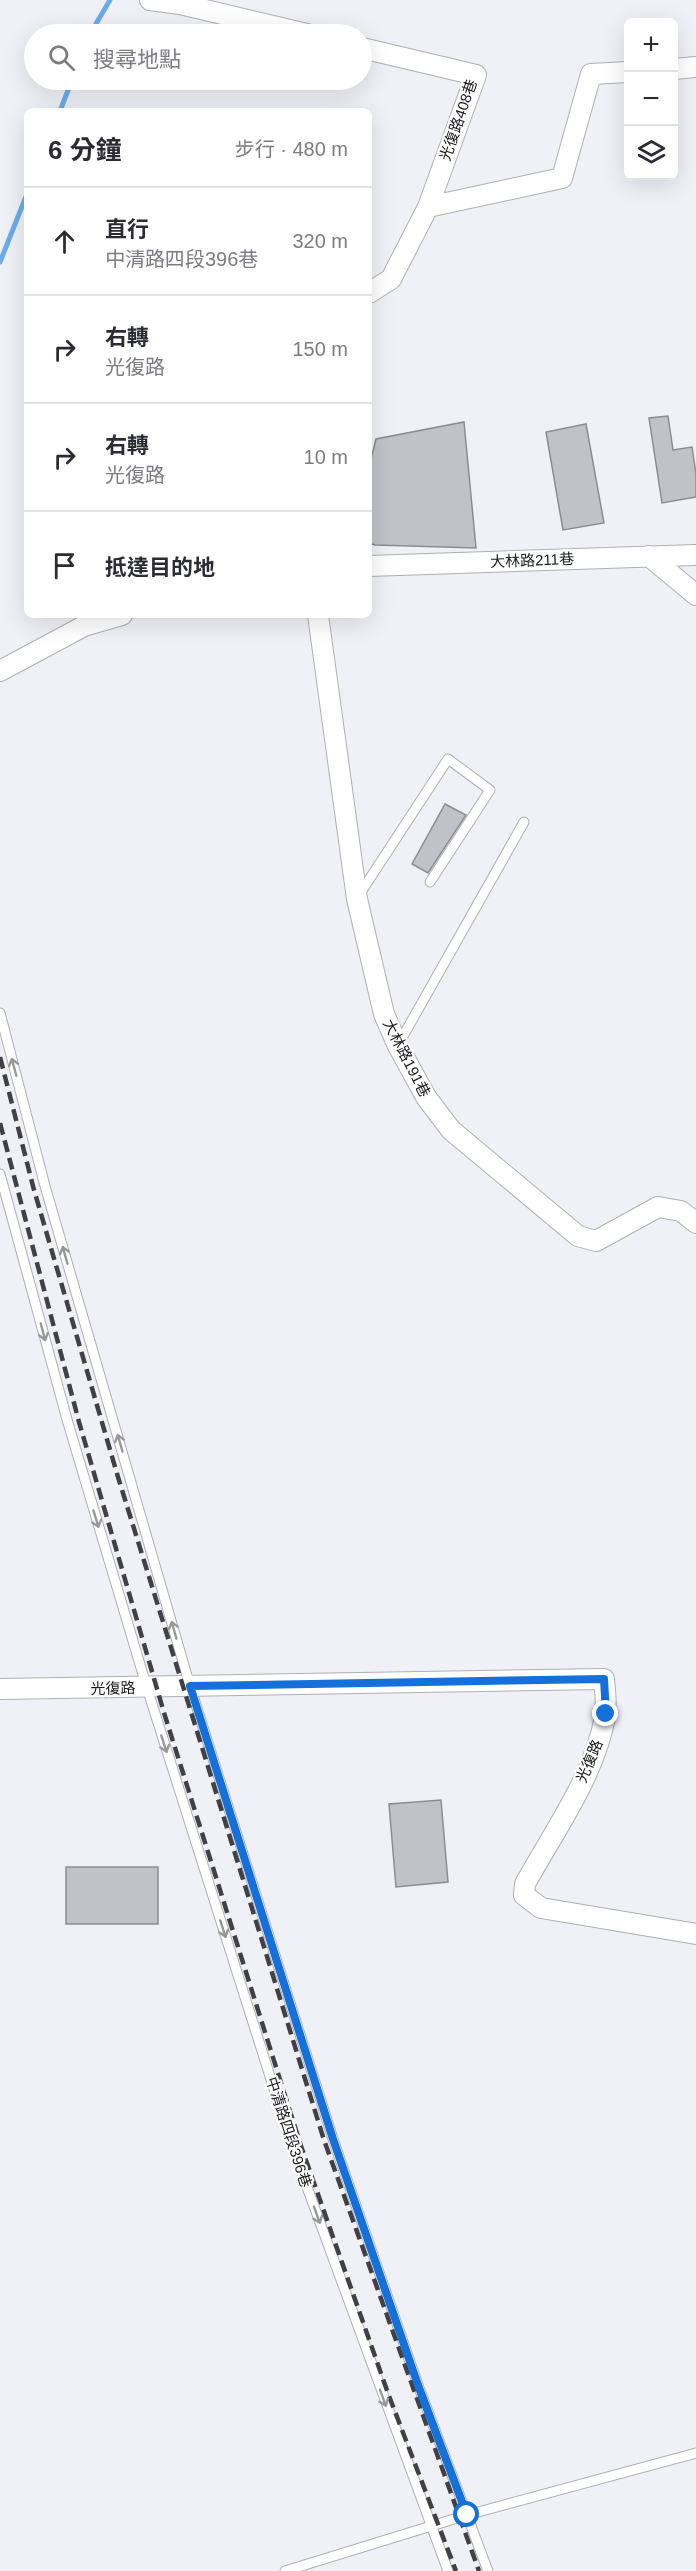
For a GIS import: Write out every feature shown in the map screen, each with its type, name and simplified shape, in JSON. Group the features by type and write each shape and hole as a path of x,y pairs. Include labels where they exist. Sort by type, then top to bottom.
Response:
{"street":[{"path":"150,0 180,4 265,24"},
{"name":"光復路408巷","path":"372,50 476,75 428,207"},
{"path":"678,69 696,67"},
{"path":"372,290 391,279 428,207 562,178 591,74 624,72"},
{"name":"大林路211巷","path":"372,566 696,555"},
{"path":"648,556 696,595"},
{"path":"0,671 84,626 112,618"},
{"name":"大林路191巷","path":"318,618 357,899 384,1014 398,1046 426,1097 451,1130 578,1236 596,1241 658,1207 681,1211 696,1223"},
{"name":"光復路","path":"0,1689 604,1679 606,1714 597,1749 573,1798 525,1884 524,1895 542,1908 696,1934"}],"lane":[{"path":"357,899 448,759 490,790 430,882"},
{"path":"398,1046 524,822"},
{"path":"0,1013 45,1186 190,1686 333,2139 418,2385 488,2571"},
{"name":"中清路四段396巷","path":"0,1174 68,1423 147,1688 293,2149 448,2571"},
{"path":"285,2571 467,2515 696,2453"}],"building":[{"path":"668,416 673,450 692,447 696,474 696,497 662,503 649,418"},
{"path":"464,422 476,548 372,544 372,455 376,439"},
{"path":"586,424 604,523 563,530 546,432"},
{"path":"445,804 466,815 428,873 412,864"},
{"path":"441,1800 448,1882 396,1887 389,1804"},
{"path":"66,1867 158,1867 158,1924 66,1924"}],"waterway":[{"path":"96,24 110,0"},
{"path":"61,108 68,90"},
{"path":"0,262 24,202"}],"railway":[{"path":"0,1057 34,1190 118,1477 324,2140 479,2571"},
{"path":"0,1123 79,1422 165,1716 301,2146 389,2396 456,2571"}],"route":[{"path":"467,2515 418,2385 333,2139 190,1686 604,1679 606,1714"}]}
